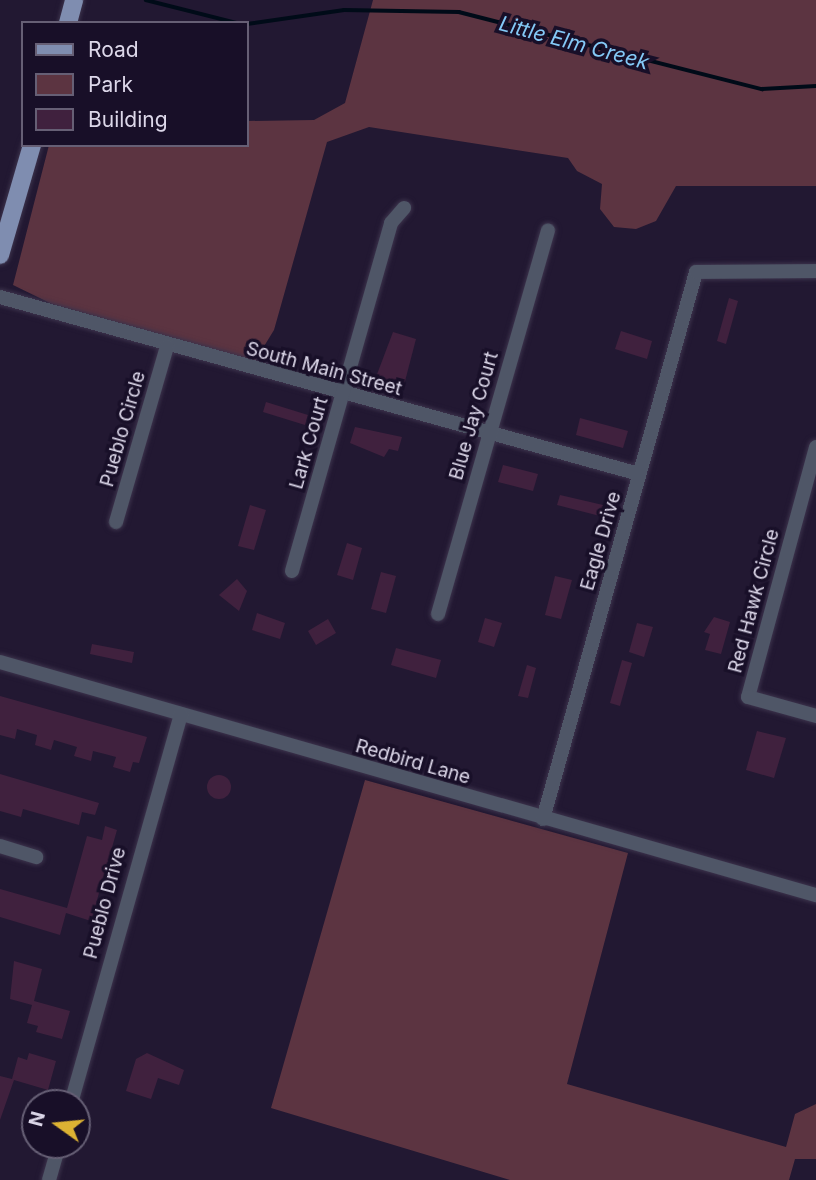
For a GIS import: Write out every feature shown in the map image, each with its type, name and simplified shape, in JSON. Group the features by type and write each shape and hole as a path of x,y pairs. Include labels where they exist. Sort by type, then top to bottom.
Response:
{"main road":[{"path":"69,21 74,0"},
{"path":"0,254 31,147"}],"street":[{"name":"Lark Court","path":"292,571 391,223 404,208"},
{"name":"Blue Jay Court","path":"438,614 548,230"},
{"name":"Eagle Drive","path":"543,820 696,272 816,271"},
{"name":"South Main Street","path":"0,297 167,346 639,474"},
{"name":"Pueblo Circle","path":"116,522 167,346"},
{"name":"Red Hawk Circle","path":"816,447 748,697 816,716"},
{"name":"Redbird Lane","path":"0,662 543,820 816,895"},
{"name":"Pueblo Drive","path":"75,1089 181,714"},
{"path":"0,846 36,857"},
{"path":"50,1180 55,1159"}],"green space":[{"path":"373,0 816,0 816,186 676,186 656,221 636,229 614,227 600,209 602,184 577,171 568,158 369,127 327,142 274,330 255,361 52,304 13,285 48,147 248,147 248,121 314,120 345,103"},
{"path":"365,780 628,853 567,1084 786,1147 795,1114 816,1104 816,1159 795,1159 789,1180 510,1180 271,1108"}],"building":[{"path":"729,298 738,301 726,344 717,341"},
{"path":"621,331 652,341 647,359 615,349"},
{"path":"393,332 416,339 404,385 376,377"},
{"path":"266,402 308,415 305,425 263,412"},
{"path":"580,418 628,431 623,448 576,435"},
{"path":"355,427 402,437 398,451 389,449 384,457 350,443"},
{"path":"503,465 538,474 533,491 498,482"},
{"path":"560,495 603,505 600,516 557,505"},
{"path":"250,505 266,510 254,550 238,546"},
{"path":"347,543 362,548 353,580 337,575"},
{"path":"381,572 396,576 386,613 371,609"},
{"path":"555,576 572,580 561,619 545,615"},
{"path":"237,579 247,591 239,611 219,595"},
{"path":"257,613 285,623 280,639 252,630"},
{"path":"714,617 730,622 721,654 705,650 710,634 704,632"},
{"path":"485,618 502,623 494,647 478,642"},
{"path":"328,619 336,633 316,645 308,631"},
{"path":"637,623 653,627 644,657 629,652"},
{"path":"92,644 134,652 132,663 90,654"},
{"path":"396,648 441,660 436,678 391,665"},
{"path":"622,660 632,663 620,706 610,703"},
{"path":"527,665 536,668 528,698 518,696"},
{"path":"0,696 147,737 139,763 133,762 130,772 113,767 116,757 93,751 91,761 74,756 77,747 54,740 51,750 35,745 37,735 17,729 15,739 0,735"},
{"path":"757,731 786,738 774,778 746,770"},
{"path":"0,774 99,803 95,815 82,812 79,825 23,809 21,817 0,811"},
{"path":"219,775 230,782 231,787 224,798 219,799 208,792 207,787 214,776"},
{"path":"105,826 117,830 91,921 66,913 60,935 0,917 0,889 67,908 87,836 102,840"},
{"path":"14,961 42,969 34,1001 70,1011 62,1039 36,1032 38,1026 27,1023 32,1005 10,999"},
{"path":"29,1053 56,1061 48,1089 14,1080 0,1120 0,1076 12,1079 18,1057 27,1060"},
{"path":"147,1053 184,1070 179,1085 158,1078 151,1099 126,1091 136,1059"}],"waterway":[{"name":"Little Elm Creek","path":"146,0 229,21"},
{"name":"Little Elm Creek","path":"248,24 344,10 459,12 762,89 816,86"}]}
